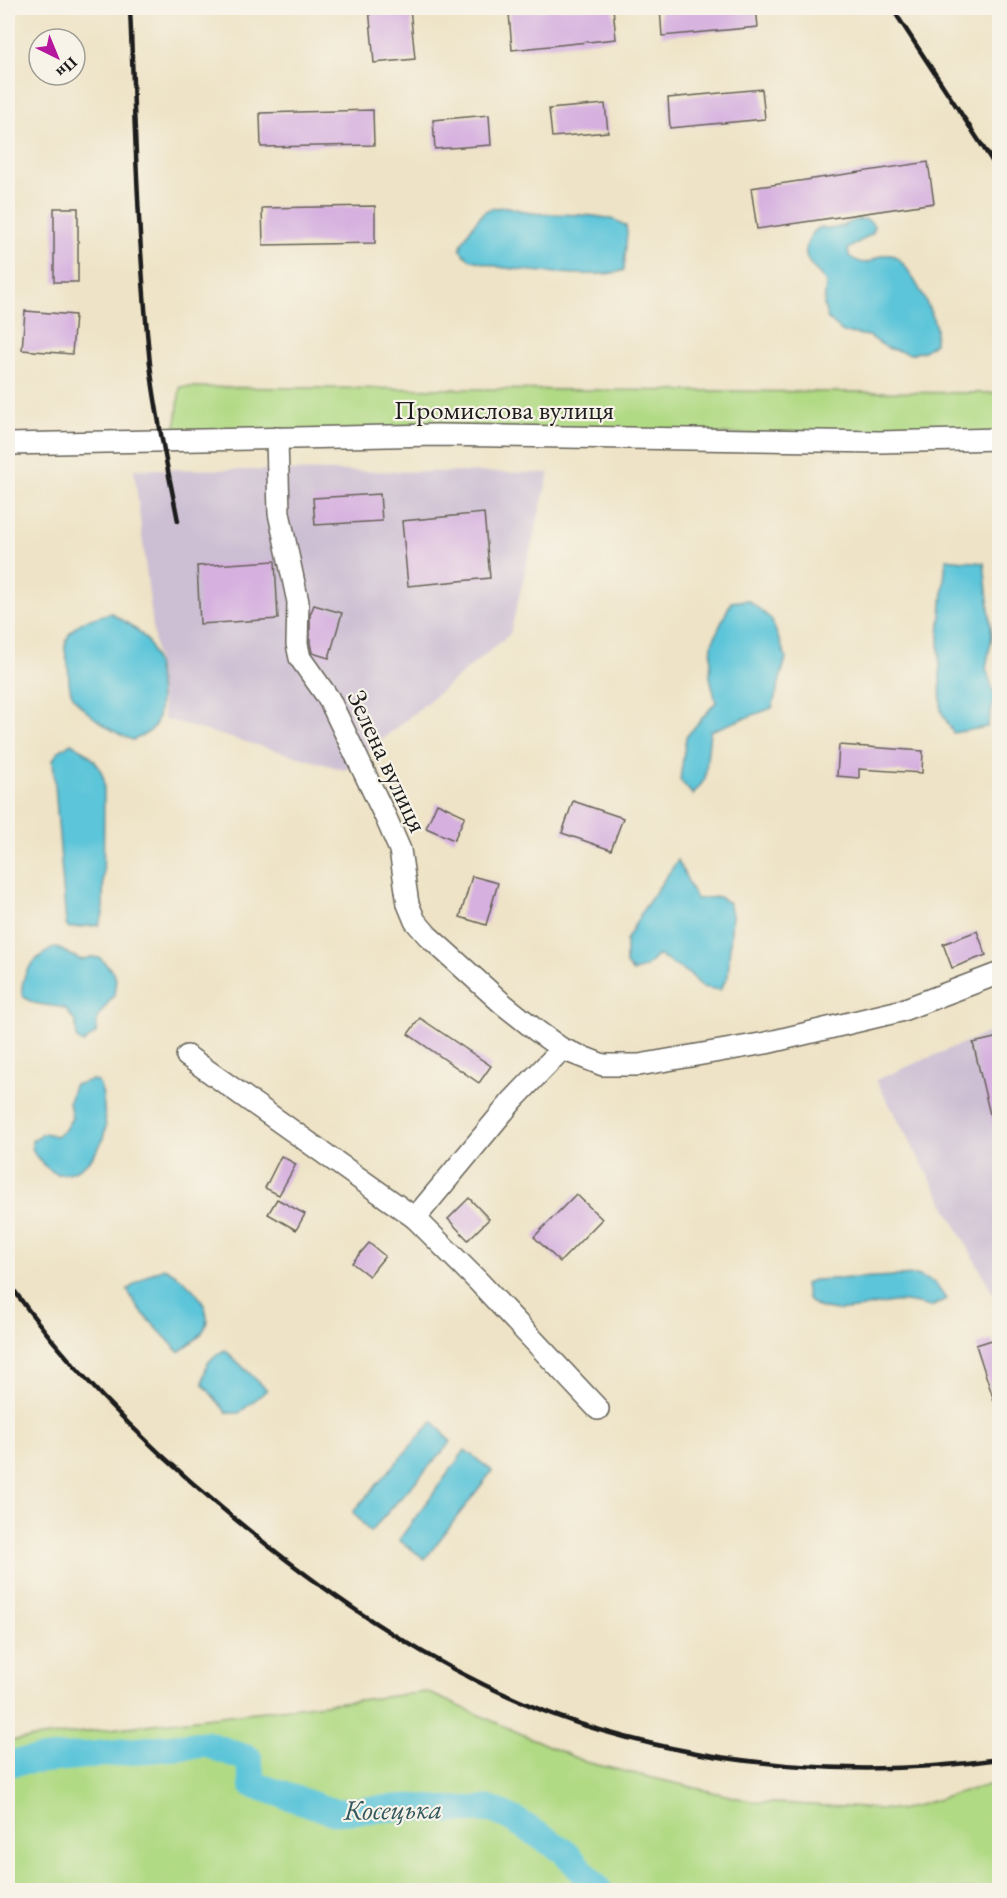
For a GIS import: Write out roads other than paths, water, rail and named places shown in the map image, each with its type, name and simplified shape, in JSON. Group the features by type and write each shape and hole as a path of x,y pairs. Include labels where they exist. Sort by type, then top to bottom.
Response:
{"street":[{"name":"Промислова вулиця","path":"8,444 436,435 879,442 999,439"},
{"name":"Зелена вулиця","path":"277,438 279,513 298,602 297,645 300,658 329,699 400,850 408,904 415,921 428,936 503,1004 562,1049 603,1065 639,1065 766,1043 900,1011 999,973"},
{"path":"415,1218 513,1101 562,1049"},
{"path":"188,1056 415,1218 478,1281 598,1409"}],"water":[{"path":"509,207 532,213 594,216 617,221 626,226 627,232 624,270 601,274 548,272 506,268 469,259 460,250 477,220 490,209"},
{"path":"859,219 871,222 874,226 873,233 848,249 849,256 863,263 880,256 891,255 904,265 925,300 936,329 935,343 924,351 911,354 887,348 869,336 843,332 828,319 824,306 826,283 806,256 808,241 821,227 836,228"},
{"path":"946,559 984,563 992,636 986,668 995,697 987,727 953,733 941,711 939,636"},
{"path":"748,600 771,619 786,658 772,708 710,731 705,779 693,795 680,780 686,737 716,702 710,677 712,643 731,602"},
{"path":"111,613 143,636 150,646 156,664 160,700 157,721 151,730 133,740 107,727 89,714 75,699 69,685 65,648 71,631 82,622"},
{"path":"71,743 92,758 99,767 104,780 103,914 99,925 69,928 66,924 53,760 58,752"},
{"path":"678,860 696,899 719,897 729,903 732,915 728,976 720,990 702,987 691,975 658,955 646,967 633,972 626,964 626,941 643,910"},
{"path":"55,947 81,960 91,957 100,958 113,972 116,979 114,995 97,1018 96,1033 83,1043 77,1039 76,1023 65,1008 31,1002 22,995 24,979 31,966"},
{"path":"91,1080 97,1081 102,1093 106,1125 99,1148 81,1167 74,1171 57,1174 35,1155 32,1140 45,1133 56,1136 64,1131 72,1118 69,1102 74,1085"},
{"path":"164,1268 181,1279 198,1295 207,1315 201,1334 179,1352 139,1309 127,1290 148,1275"},
{"path":"917,1275 935,1283 946,1299 931,1307 893,1302 847,1310 824,1309 814,1305 807,1297 805,1284 813,1280"},
{"path":"225,1350 267,1390 239,1413 227,1413 203,1384 208,1363 214,1356"},
{"path":"433,1421 451,1442 370,1532 353,1512"},
{"path":"465,1450 492,1471 425,1559 399,1540"}],"waterway":[{"name":"Косецька","path":"8,1763 206,1744 249,1759 252,1784 334,1812 411,1807 448,1810 491,1809 513,1819 564,1851 599,1890"}],"railway":[{"path":"130,8 135,141 150,364 178,521"},
{"path":"892,8 1000,173"},
{"path":"8,1282 55,1343 108,1402 165,1458 223,1509 305,1574 348,1604 437,1660 484,1685 580,1724 631,1739 735,1759 841,1768 894,1768 1000,1759"}]}
